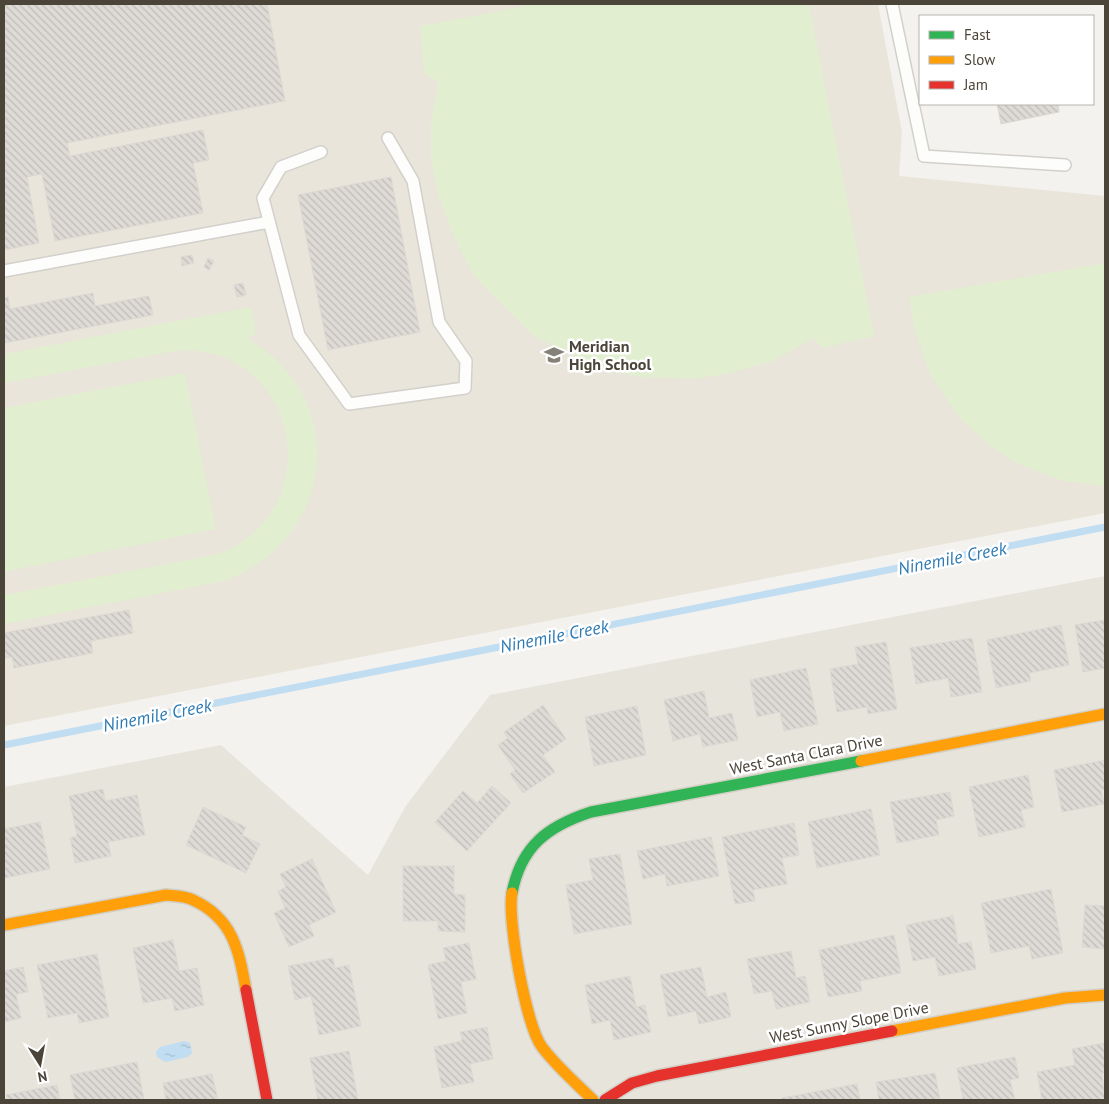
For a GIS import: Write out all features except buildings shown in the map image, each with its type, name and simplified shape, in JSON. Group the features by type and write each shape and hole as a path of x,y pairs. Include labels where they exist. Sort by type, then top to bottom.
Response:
{"street":[{"name":"West Santa Clara Drive","path":"593,1100 541,1046 531,1023 511,930 510,903 515,878 526,854 543,835 564,821 591,812 1105,714"},
{"path":"4,925 166,895 192,899 214,912 231,932 240,956 268,1100"},
{"name":"West Sunny Slope Drive","path":"606,1100 632,1084 657,1076 1066,998 1105,995"}],"lane":[{"path":"892,4 924,156 1065,165"},
{"path":"321,152 281,167 263,198 299,335 350,404 465,388 466,361 439,322 413,182 388,138"},
{"path":"4,271 269,222"}],"shaded area":[{"name":"Meridian High School","path":"4,4 878,4 902,132 899,176 1105,196 1105,513 4,726"},
{"path":"1105,576 1105,1100 4,1100 4,787 221,745 368,875 405,807 490,695"}],"green space":[{"path":"536,4 809,4 874,336 823,348 813,338 773,361 730,373 695,379 641,377 605,370 534,336 473,275 453,235 437,192 431,158 431,124 438,82 424,73 420,26"},
{"path":"1105,263 1105,486 1064,481 1016,463 987,444 959,417 931,376 916,334 909,297"},
{"path":"251,307 256,335 246,338 280,364 303,395 315,430 317,466 308,502 290,534 261,561 224,581 4,624 4,595 215,555 252,534 276,504 287,469 286,434 273,400 250,373 217,355 175,351 4,383 4,354"},
{"path":"185,373 216,529 4,572 4,408"}],"water":[{"path":"184,1041 190,1043 192,1053 188,1057 165,1062 157,1057 156,1052 160,1047"}],"waterway":[{"name":"Ninemile Creek","path":"4,745 1105,527"}],"traffic: fast":[{"path":"512,893 522,862 539,840 549,831 591,812 861,761"}],"traffic: slow":[{"path":"861,761 1105,714"},
{"path":"512,893 512,925 519,972 536,1035 542,1047 553,1061 593,1100"},
{"path":"4,925 166,895 180,896 206,907 226,926 237,949 246,990"},
{"path":"892,1031 1065,998 1105,995"}],"traffic: jam":[{"path":"246,990 267,1100"},
{"path":"605,1100 632,1083 657,1076 892,1031"}],"place":[{"name":"Meridian High School","path":"554,355"}]}
